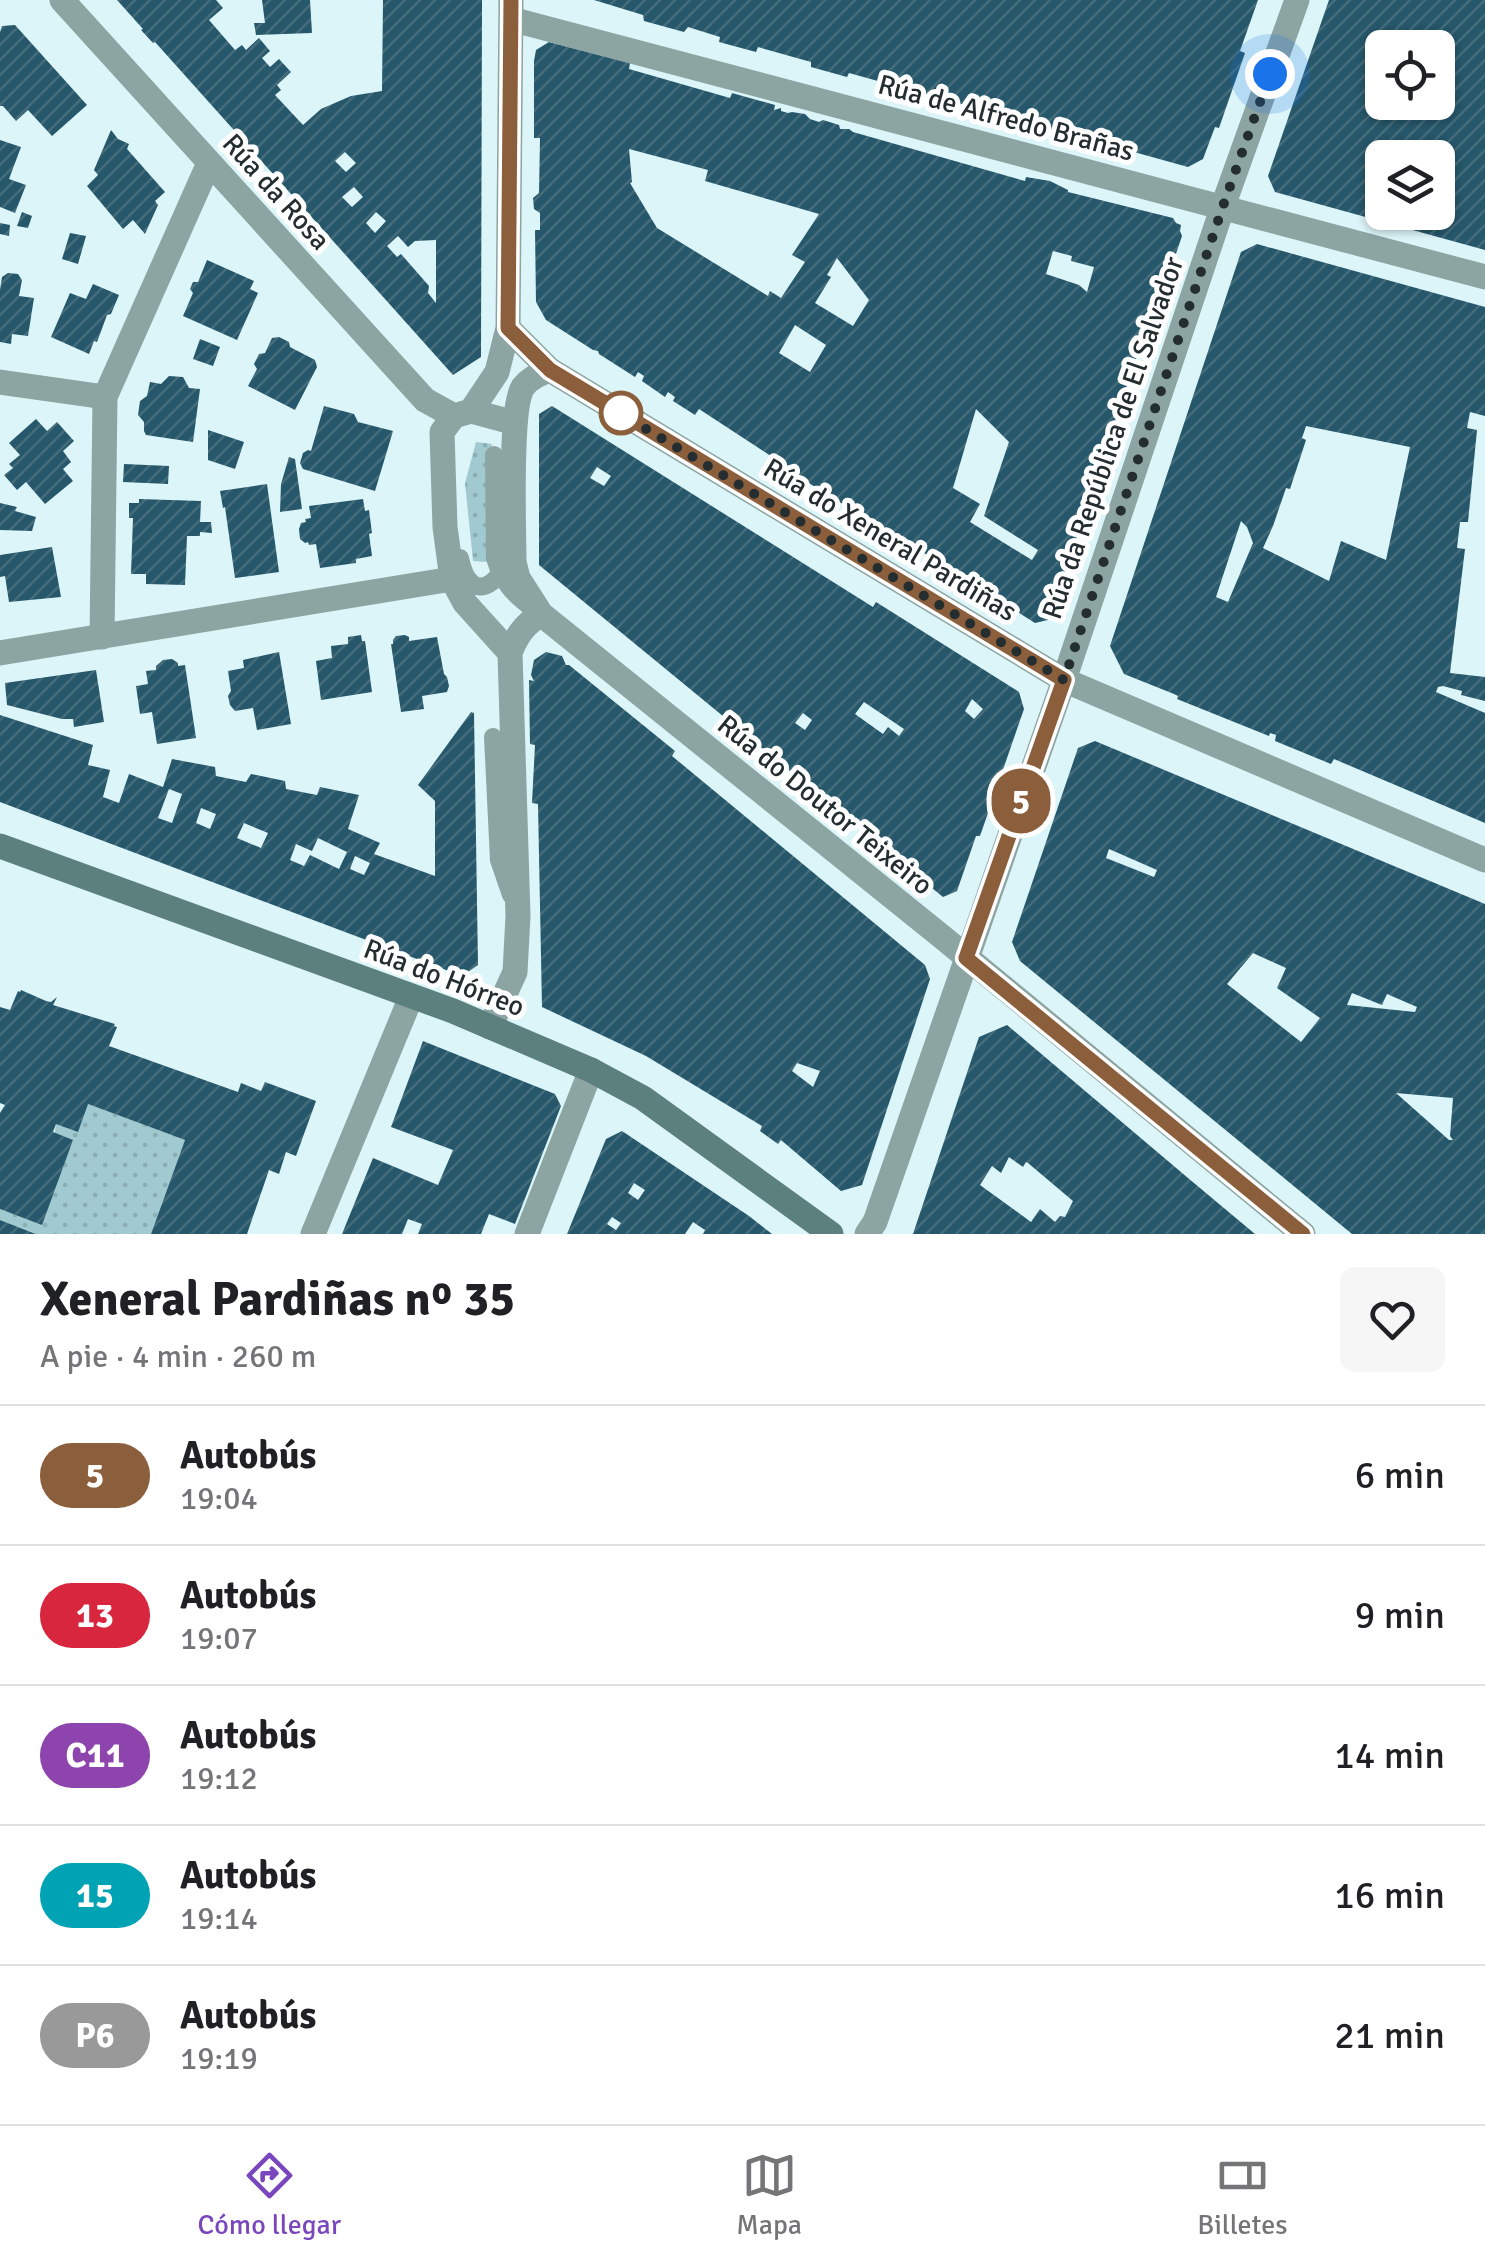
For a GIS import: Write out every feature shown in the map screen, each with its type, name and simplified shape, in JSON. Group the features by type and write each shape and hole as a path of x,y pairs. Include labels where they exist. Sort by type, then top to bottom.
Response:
{"street":[{"name":"Rúa da Rosa","path":"62,0 425,400 462,413 515,423"},
{"name":"Rúa da República de El Salvador","path":"867,1234 875,1222 1064,680 1223,206 1297,0"},
{"path":"510,654 465,602 452,579 445,526 442,432 497,372 508,328 511,9"},
{"name":"Rúa de Alfredo Brañas","path":"511,9 1485,277"},
{"path":"102,638 105,396 209,164"},
{"name":"Rúa do Xeneral Pardiñas","path":"508,328 550,370 1064,680 1485,860"},
{"path":"490,1027 515,972 518,916 510,654 517,634 541,614 518,578 514,562 515,423 522,388 550,370"},
{"path":"0,382 105,396"},
{"path":"0,653 452,579"},
{"name":"Rúa do Doutor Teixeiro","path":"541,614 1303,1234"},
{"name":"Rúa do Hórreo","path":"0,846 411,996 592,1070 644,1098 831,1234"},
{"path":"313,1234 411,996"},
{"path":"527,1234 592,1070"}],"lane":[{"path":"494,455 496,558 500,574 512,594 541,614"},
{"path":"445,526 456,544 468,582 482,586 500,574"},
{"path":"493,737 499,860 518,916"}],"shaded area":[{"path":"476,442 492,444 487,562 473,561 465,483"},
{"path":"88,1104 185,1140 151,1234 37,1234 0,1220 0,1209 42,1224 56,1124"}],"building":[{"path":"117,0 216,0 223,8 209,20 235,50 242,45 246,50 259,38 270,51 262,58 270,67 279,59 291,72 277,85 281,90 275,95 303,125 321,109 351,96 382,91 383,0 482,0 481,357 453,375","holes":["345,152 356,163 346,172 335,161","354,187 363,197 352,207 342,197","376,212 386,221 375,233 366,223","398,236 408,247 415,241 436,240 436,303 428,293 429,286 401,254 397,257 387,246"]},
{"path":"262,0 310,0 312,33 256,35 254,23 265,23"},
{"path":"594,0 1258,0 1240,51 1245,53 1219,128 1215,127 1203,159 1188,167 849,73 847,77 811,67 811,62 758,47 756,52 719,42 720,37 688,27 684,32 644,21 643,15"},
{"path":"1329,0 1485,0 1485,250 1413,230 1455,230 1455,140 1365,140 1365,217 1275,192 1268,176"},
{"path":"15,25 87,105 52,136 28,110 16,121 0,106 0,32 2,26"},
{"path":"549,42 630,63 629,69 730,98 732,93 775,105 774,110 805,114 819,122 839,125 840,129 1025,181 1026,177 1050,181 1068,192 1173,218 1181,225 1182,236 1156,313 1152,312 1048,620 1035,623 916,548 912,551 699,409 695,415 673,401 675,397 668,392 665,397 642,381 644,376 638,372 635,377 546,320 536,302 535,230 540,230 540,213 534,209 533,198 539,193 540,138 534,138 536,50","holes":["629,149 708,170 705,181 819,214 792,255 805,262 781,298 770,291 768,296 657,228 632,182","1053,251 1094,267 1087,292 1079,285 1046,274","837,258 869,300 853,326 815,303 831,277 827,275","795,325 826,345 810,372 779,353","976,409 1009,442 984,516 1038,550 1032,560 970,522 980,504 953,488"]},
{"path":"111,130 129,144 127,149 165,192 155,201 158,205 145,234 133,220 123,229 87,186 98,175 94,170"},
{"path":"0,140 21,147 9,179 26,185 15,213 0,207"},
{"path":"22,212 32,216 28,228 17,226"},
{"path":"0,223 10,225 9,236 0,234"},
{"path":"70,233 86,236 78,264 62,259"},
{"path":"1257,244 1485,307 1485,416 1470,412 1467,428 1477,430 1468,522 1460,522 1457,548 1465,549 1450,673 1485,677 1485,701 1443,686 1436,692 1485,713 1485,823 1334,759 1331,764 1275,741 1276,735 1269,736 1124,674 1110,646 1241,252","holes":["1306,426 1410,447 1386,560 1341,541 1329,581 1263,548 1286,488 1290,489 1306,440 1302,438","1241,521 1253,543 1228,602 1216,597"]},
{"path":"207,260 254,281 250,289 258,293 237,340 183,316 193,293 193,282 198,282"},
{"path":"18,274 22,280 19,296 34,298 28,336 12,334 11,344 0,342 0,290 2,277"},
{"path":"93,284 119,295 89,354 51,337 70,293 86,299"},
{"path":"279,337 315,360 317,367 295,410 248,386 259,354 265,353 272,338"},
{"path":"200,339 220,347 213,366 193,359"},
{"path":"169,376 183,377 189,388 200,389 193,442 146,435 138,415 150,382 161,384"},
{"path":"324,406 354,414 358,422 393,431 375,491 303,469 303,453 311,451"},
{"path":"552,406 873,607 876,602 1019,692 1024,709 957,891 943,897 843,815 840,820 804,790 807,785 539,565 539,414","holes":["597,467 611,476 604,486 590,478","972,699 983,709 974,719 965,711","864,702 904,729 899,736 888,727 883,734 855,714","803,713 812,720 805,730 795,723"]},
{"path":"36,419 47,431 57,422 74,441 63,451 71,462 63,469 73,481 45,504 26,482 17,490 4,475 20,455 9,443"},
{"path":"208,430 244,442 235,469 208,460"},
{"path":"289,457 295,459 302,509 280,512 281,484"},
{"path":"124,464 169,466 168,484 123,482"},
{"path":"267,484 279,572 235,578 220,491"},
{"path":"139,499 201,501 200,522 211,522 212,533 187,536 185,585 146,584 146,574 131,574 133,518 129,518 129,503 139,503"},
{"path":"363,499 365,511 369,510 372,556 356,559 356,563 320,568 316,544 309,545 300,539 301,523 311,518 309,506"},
{"path":"0,503 36,517 32,531 0,530"},
{"path":"52,547 61,597 9,602 5,576 0,577 0,555"},
{"path":"361,635 372,692 321,700 316,661 332,658 331,646 348,644 348,637"},
{"path":"405,635 409,641 437,637 449,686 447,692 422,696 424,709 401,712 391,644 396,636"},
{"path":"279,652 291,724 257,730 253,708 235,711 230,705 228,671 244,668 243,660"},
{"path":"546,652 562,656 566,665 675,751 672,756 925,965 930,979 862,1185 841,1191 781,1140 778,1144 760,1131 762,1126 646,1056 542,1007 538,804 532,803 535,745 530,744 529,680 534,681 534,660","holes":["797,1063 820,1071 813,1087 792,1071"]},
{"path":"172,659 178,666 185,665 196,738 157,744 152,712 140,714 136,686 148,684 146,671 156,670 163,660"},
{"path":"96,670 104,722 74,727 73,719 7,705 5,683"},
{"path":"474,713 478,965 462,976 0,802 0,715 93,745 88,765 110,770 103,797 119,803 129,774 163,787 172,759 215,767 216,776 246,782 251,774 285,781 286,789 317,795 320,787 359,795 348,829 380,843 374,854 435,876 435,801 418,785","holes":["169,789 182,794 172,823 158,818","201,808 216,814 210,829 196,823","244,823 268,833 261,848 237,838","318,838 347,852 339,869 310,855 304,866 290,860 296,844 312,851","355,856 370,863 364,875 350,869"]},
{"path":"1095,741 1485,904 1485,1234 1352,1234 1020,961 1012,942 1078,748","holes":["1109,849 1157,870 1154,877 1106,858","1253,953 1286,968 1277,988 1320,1018 1301,1042 1227,984","1352,993 1382,1005 1387,994 1417,1007 1415,1012 1347,1005","1396,1093 1453,1098 1453,1140"]},
{"path":"21,990 51,1002 57,997 53,1005 115,1024 109,1046 238,1092 241,1083 261,1091 265,1082 316,1101 296,1156 286,1152 279,1174 269,1170 247,1234 151,1234 185,1140 88,1104 78,1132 56,1124 53,1132 73,1140 42,1225 0,1209 0,1113 5,1105 0,1103 0,1007 10,1010"},
{"path":"1007,1025 1255,1234 913,1234 979,1037","holes":["1009,1157 1023,1167 1028,1163 1073,1201 1065,1217 1060,1216 1055,1222 1040,1209 1031,1222 980,1185 992,1166 1001,1173"]},
{"path":"423,1041 555,1094 561,1106 515,1224 489,1214 481,1234 418,1234 422,1224 408,1219 402,1234 342,1234 373,1158 438,1185 453,1150 391,1127"},
{"path":"622,1131 772,1234 703,1234 705,1230 693,1222 685,1234 567,1234 606,1139","holes":["634,1183 645,1190 638,1200 628,1193","612,1217 621,1223 616,1230 607,1224"]},
{"path":"0,1220 36,1234 0,1234"}],"bus line":[{"name":"5","path":"511,0 508,328 550,370 1064,680 966,958 1303,1234"}],"route":[{"path":"621,413 618,412 1064,680 1270,74"}]}
